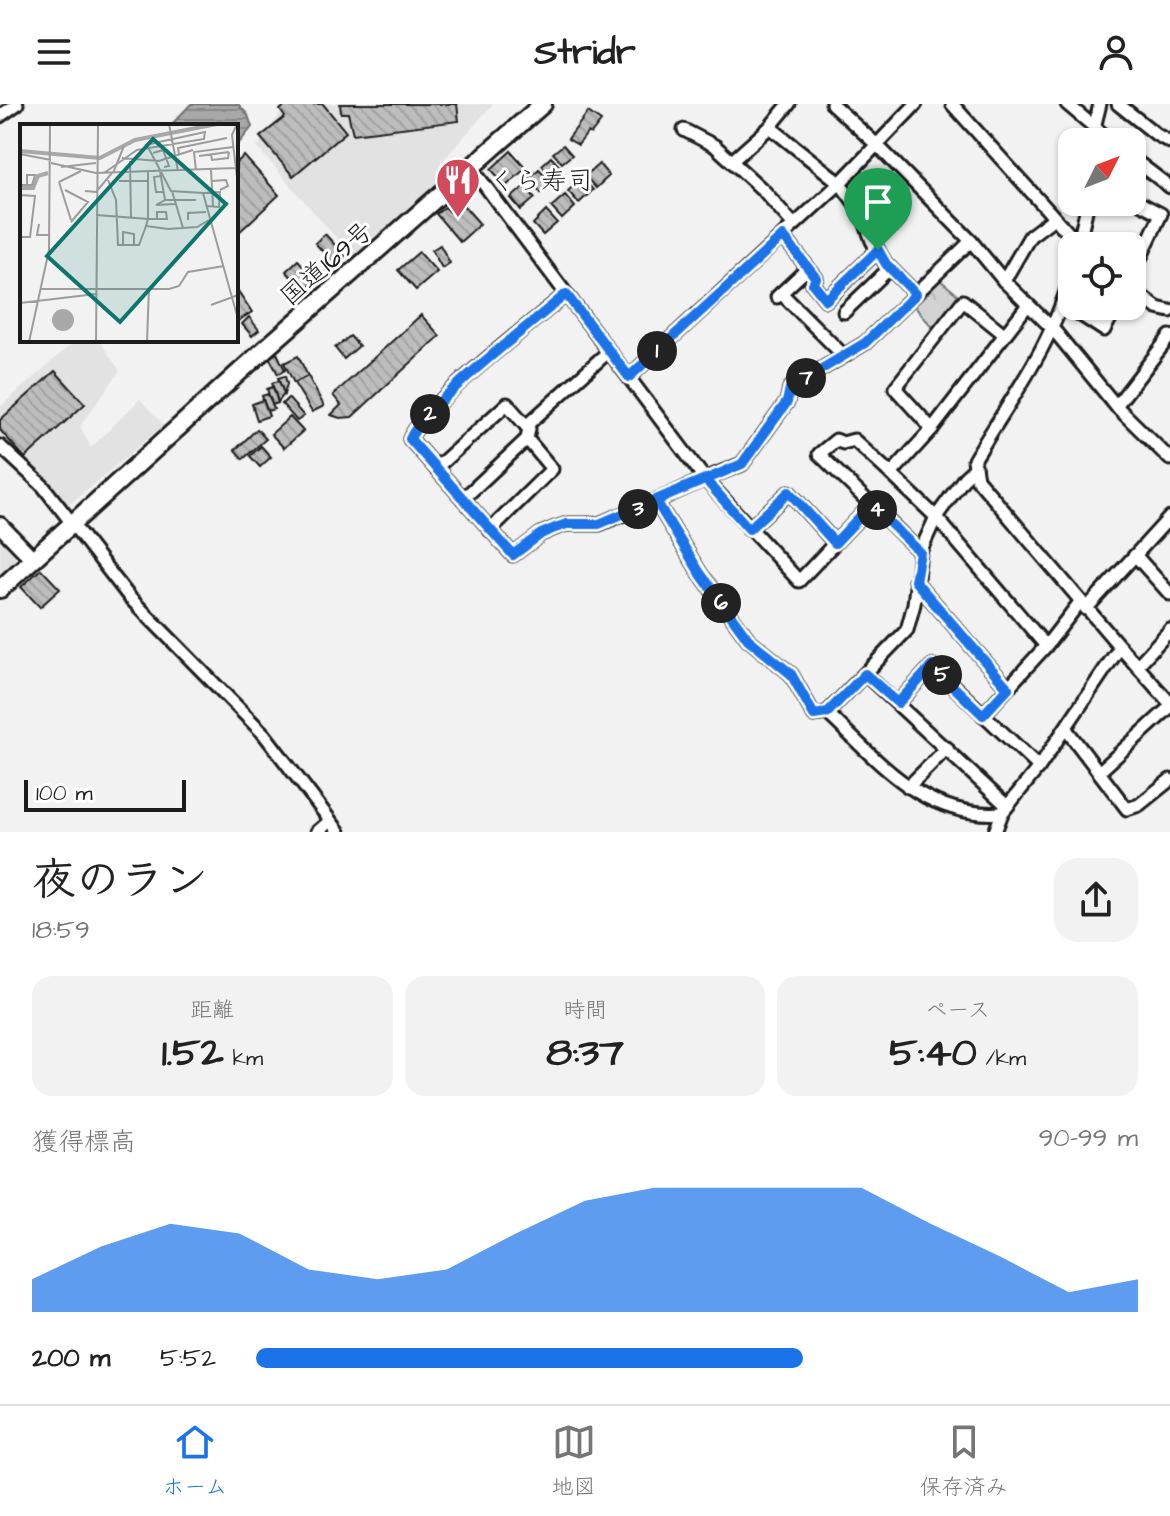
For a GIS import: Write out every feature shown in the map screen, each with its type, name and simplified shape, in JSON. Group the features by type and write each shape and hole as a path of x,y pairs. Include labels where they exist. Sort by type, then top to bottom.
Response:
{"highway":[{"name":"国道169号","path":"0,589 70,523 543,104"}],"main road":[{"path":"0,525 33,559"}],"street":[{"path":"0,116 17,104"},
{"path":"732,161 770,127 789,104"},
{"path":"832,104 971,241 1027,306 1053,329 1116,406 1170,459"},
{"path":"629,377 840,183 916,104"},
{"path":"952,104 1066,232"},
{"path":"1067,104 1091,128"},
{"path":"1098,128 1100,104"},
{"path":"1118,104 1170,142"},
{"path":"770,127 840,183 862,213 878,250 890,268 916,294"},
{"path":"684,130 715,146 765,192 794,225"},
{"path":"471,167 705,479 799,581 871,505"},
{"path":"1146,169 1170,187"},
{"path":"1146,206 1161,214 1146,246"},
{"path":"1004,281 1030,236 1054,218"},
{"path":"783,236 816,278 813,284 826,300 878,250"},
{"path":"566,294 448,394 414,430 410,439 513,555 541,534 555,528 567,524 599,524 742,464 787,402 790,388 865,343 971,241"},
{"path":"808,268 779,295 844,356"},
{"path":"844,312 890,268"},
{"path":"1146,300 1157,308 1170,311"},
{"path":"932,429 895,388 963,301 1004,334"},
{"path":"891,474 932,429 1027,306"},
{"path":"1058,318 974,460 977,479 1170,705 1099,772"},
{"path":"1089,320 1104,330 1109,320"},
{"path":"1116,406 1170,336"},
{"path":"526,426 609,351"},
{"path":"436,468 507,404 529,429 527,439 463,499"},
{"path":"490,530 552,469 527,439"},
{"path":"920,552 819,454 836,440 843,443 854,440 936,517 1046,646"},
{"path":"0,446 43,486 130,598 264,734 339,832"},
{"path":"656,501 700,573 748,639 791,674 814,715 827,713 907,630 914,604 920,552 936,517 975,468"},
{"path":"749,529 789,492 835,543"},
{"path":"983,715 1170,517"},
{"path":"1135,555 1170,594"},
{"path":"915,581 1008,688"},
{"path":"1137,666 1170,630"},
{"path":"995,832 1005,809 1066,729 1120,647"},
{"path":"898,703 932,666 1039,767"},
{"path":"865,674 947,748 1005,809"},
{"path":"827,713 908,787 935,803 985,814 1005,809"},
{"path":"1066,729 1127,809 1139,805 1170,781"},
{"path":"908,787 947,748"},
{"path":"317,832 330,821"}],"shaded area":[{"path":"191,104 238,104 248,115 252,127 238,144 238,124 172,124"},
{"path":"287,104 493,104 439,165 447,175 354,258 257,147"},
{"path":"74,342 100,342 120,371 80,426 91,448 140,399 164,425 69,505 0,437 0,407"},
{"path":"0,539 16,553 14,568 0,581"}],"green space":[{"path":"940,280 958,295 935,330 914,306"}],"building":[{"path":"287,104 323,104 346,132 293,176 260,137 285,117 280,110"},
{"path":"340,104 457,104 459,121 353,134 348,113 341,113"},
{"path":"588,112 601,121 578,145 568,139"},
{"path":"563,145 572,155 562,163 553,153"},
{"path":"511,151 526,168 506,186 491,169"},
{"path":"244,156 279,195 238,233 238,161"},
{"path":"551,157 560,167 550,175 542,165"},
{"path":"599,164 609,176 596,188 585,176"},
{"path":"539,169 552,183 541,193 529,178"},
{"path":"582,178 593,190 579,203 568,191"},
{"path":"525,186 535,198 521,210 511,198"},
{"path":"565,195 575,207 562,219 551,207"},
{"name":"くら寿司","path":"456,197 480,224 460,242 436,214 445,207 450,212 456,207 451,202"},
{"path":"546,211 557,223 543,235 533,224"},
{"path":"325,234 345,256 335,265 315,243"},
{"path":"440,245 450,263 442,268 432,250"},
{"path":"419,252 437,272 416,290 398,270"},
{"path":"298,260 316,280 304,291 286,271"},
{"path":"238,291 252,312 238,321"},
{"path":"421,315 440,336 352,417 331,415 341,405 333,395"},
{"path":"249,317 259,330 252,336 242,324"},
{"path":"350,336 359,346 344,359 335,348"},
{"path":"277,353 285,370 278,374 269,357"},
{"path":"298,356 308,376 294,383 284,363"},
{"path":"55,371 85,404 25,458 0,430 0,420"},
{"path":"285,376 287,384 284,394 278,378"},
{"path":"308,376 324,406 312,412 294,383"},
{"path":"279,381 284,394 278,402 272,383"},
{"path":"273,387 278,403 272,405 267,389"},
{"path":"268,394 274,409 267,411 262,396"},
{"path":"288,398 304,416 297,421 282,404"},
{"path":"263,400 269,416 257,420 252,404"},
{"path":"290,417 303,431 284,448 271,434"},
{"path":"257,429 266,439 243,459 235,450"},
{"path":"261,446 271,457 260,467 250,456"},
{"path":"41,569 60,589 40,607 21,587"}],"place":[{"name":"くら寿司","path":"458,219"}],"route":[{"path":"878,250 826,300 813,284 816,278 783,236 629,377 566,294 448,394 414,430 410,439 513,555 541,534 555,528 586,522 599,524 705,479 749,529 789,492 835,543 871,505 920,552 915,581 1008,688 983,715 932,666 898,703 865,674 827,713 814,715 791,674 748,639 700,573 656,501 705,479 742,464 787,402 790,388 865,343 916,294 886,264 878,250"}]}
